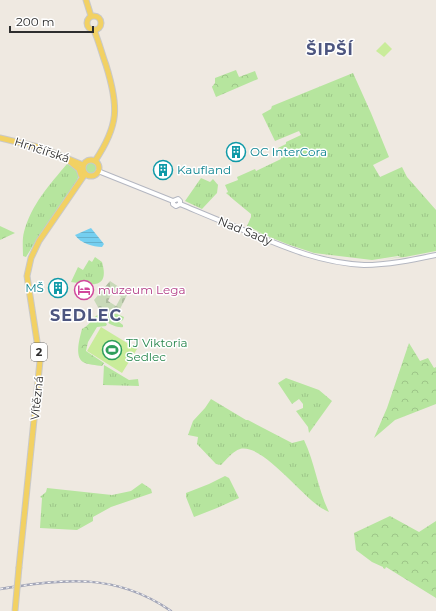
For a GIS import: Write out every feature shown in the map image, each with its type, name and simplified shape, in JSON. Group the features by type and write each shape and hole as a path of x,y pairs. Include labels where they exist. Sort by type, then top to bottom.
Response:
{"main road":[{"path":"86,0 92,16"},
{"path":"92,16 88,19 87,25 90,29 96,30"},
{"path":"92,16 96,16 101,20 101,24 96,30"},
{"path":"95,162 106,145 114,120 115,96 96,30"},
{"name":"Hrnčířská","path":"0,138 32,145 84,165"},
{"path":"65,157 80,170 81,176 79,184"},
{"path":"88,161 95,162 98,165 98,171 92,176 85,174 83,171 84,165 88,161"},
{"name":"Vítězná","path":"15,611 40,361 38,338 28,282 28,268 33,252 39,241 85,174"}],"street":[{"name":"Nad Sady","path":"98,171 174,201 176,199 179,200 180,204 311,257 365,265 396,262 436,255"}],"green space":[{"path":"385,42 392,49 384,57 376,51"},
{"path":"236,70 239,77 255,71 258,79 216,97 212,87 215,83 215,78"},
{"path":"353,73 389,157 373,165 380,177 402,167 407,177 436,210 436,251 405,257 384,259 401,257 398,256 372,260 314,253 247,228 262,233 247,226 251,214 226,193 228,192 225,185 238,180 237,177 255,169 256,171 281,159 281,157 287,153 281,155 278,148 286,144 286,142 301,135 299,131 275,141 262,114 271,109 272,106"},
{"path":"91,162 95,164 97,168 95,172 91,174 87,172 85,168 87,164"},
{"path":"67,164 75,168 78,172 77,181 26,257 23,256 23,235 31,213 42,195"},
{"path":"201,178 210,182 213,179 218,185 217,193 202,209 185,201"},
{"path":"0,226 15,233 0,240"},
{"path":"95,257 102,262 104,271 101,281 97,284 71,282 78,267 83,270 89,260 92,262"},
{"path":"110,281 128,293 118,313 100,311 94,300","holes":["112,293 119,293 118,295 121,297 116,306 108,301"]},
{"path":"102,313 117,314 124,317 123,320 119,322 123,325 123,327 117,327 110,324 107,322 109,320 107,319 104,321 107,324 106,326 97,327 88,342 86,351 104,363 102,366 83,362 80,359 78,351 82,329 96,316"},
{"name":"TJ Viktoria Sedlec","path":"101,327 137,349 122,373 87,351"},
{"path":"409,343 420,361 428,358 434,368 436,367 436,404 395,420 374,438 387,408"},
{"path":"104,365 129,380 138,379 139,386 103,385"},
{"path":"286,378 319,390 332,401 309,433 308,427 296,411 303,408 303,404 299,399 292,404 278,383"},
{"path":"211,399 246,420 292,443 304,440 329,512 308,498 273,464 261,455 250,450 237,450 221,465 216,464 197,444 198,437 188,435 193,421"},
{"path":"225,476 229,478 239,498 194,517 186,497 186,493"},
{"path":"142,483 151,489 152,493 111,507 93,517 93,521 77,530 40,528 42,498 40,497 46,492 47,488 112,495 131,491"},
{"path":"390,516 419,532 436,521 436,598 386,567 385,569 372,562 356,550 354,533"}],"water":[{"path":"91,228 104,244 102,247 87,244 75,235"}],"railway":[{"path":"0,589 23,585 67,581 109,584 150,598 171,611"}],"place":[{"name":"OC InterCora","path":"236,152"},
{"name":"Kaufland","path":"163,170"},
{"name":"MŠ","path":"58,288"},
{"name":"muzeum Lega","path":"84,290"},
{"name":"TJ Viktoria Sedlec","path":"112,350"}],"district":[{"name":"ŠIPŠÍ","path":"330,49"},
{"name":"SEDLEC","path":"86,315"}]}
